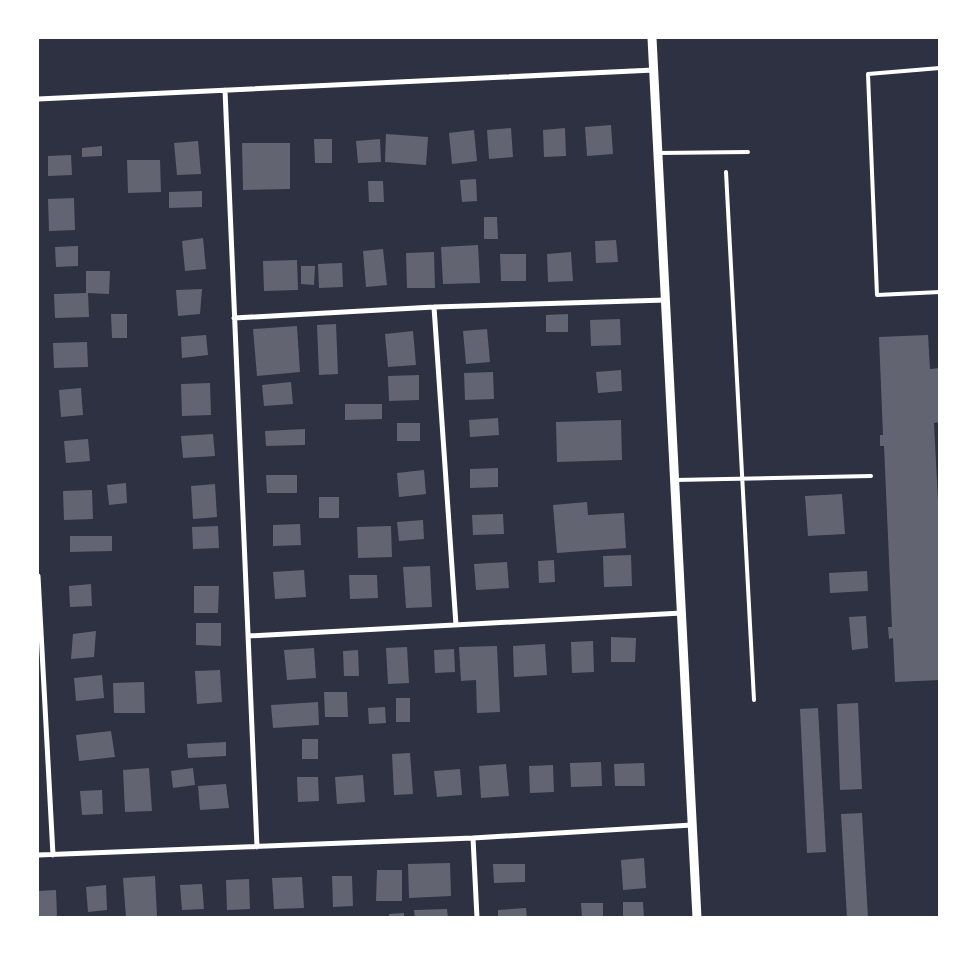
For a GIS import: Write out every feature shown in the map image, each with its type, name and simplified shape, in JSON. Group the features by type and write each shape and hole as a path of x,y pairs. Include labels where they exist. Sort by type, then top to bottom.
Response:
{"street":[{"path":"652,38 697,918"},
{"path":"38,99 654,70"},
{"path":"225,90 257,847"},
{"path":"234,318 434,307 666,300"},
{"path":"434,307 456,625"},
{"path":"38,576 39,648 53,855"},
{"path":"248,636 682,613"},
{"path":"38,855 473,838 692,825"},
{"path":"473,838 477,918"}],"lane":[{"path":"940,68 868,74 877,295 940,292"},
{"path":"658,154 748,152"},
{"path":"726,172 754,700"},
{"path":"675,480 871,476"}],"building":[{"path":"611,125 613,154 587,156 585,127"},
{"path":"511,128 513,157 489,159 487,130"},
{"path":"565,128 566,156 544,157 543,130"},
{"path":"474,130 477,161 452,164 449,133"},
{"path":"386,134 428,137 426,165 385,162"},
{"path":"314,139 332,139 332,163 315,163"},
{"path":"380,139 381,162 358,163 356,141"},
{"path":"198,141 201,174 177,175 174,143"},
{"path":"242,143 290,143 290,189 243,190"},
{"path":"102,146 102,156 82,157 82,148"},
{"path":"71,155 72,175 48,176 48,156"},
{"path":"127,160 160,160 161,192 128,193"},
{"path":"476,179 477,201 462,202 460,180"},
{"path":"368,181 383,181 384,202 369,202"},
{"path":"202,191 202,207 169,208 169,192"},
{"path":"74,198 75,230 49,231 48,199"},
{"path":"484,217 497,217 498,239 484,239"},
{"path":"203,238 206,269 185,271 182,241"},
{"path":"616,240 618,262 596,263 595,241"},
{"path":"478,245 480,283 443,284 441,247"},
{"path":"78,246 78,266 56,267 55,247"},
{"path":"383,249 387,285 366,287 363,251"},
{"path":"434,252 435,288 407,288 406,253"},
{"path":"571,252 573,281 548,282 547,254"},
{"path":"500,254 526,254 526,281 501,281"},
{"path":"297,260 298,290 264,291 263,261"},
{"path":"342,263 343,287 319,288 318,264"},
{"path":"301,266 315,266 314,285 301,284"},
{"path":"86,271 110,271 109,294 88,293 89,317 55,318 54,294 86,293"},
{"path":"202,289 200,314 178,316 176,290"},
{"path":"111,314 127,314 127,338 112,338"},
{"path":"568,314 568,332 546,332 546,315"},
{"path":"620,319 621,345 591,346 590,320"},
{"path":"336,324 338,374 319,375 317,325"},
{"path":"297,326 300,372 257,376 253,329"},
{"path":"487,329 490,362 466,364 463,331"},
{"path":"413,331 416,365 388,367 385,334"},
{"path":"206,335 208,355 182,358 181,337"},
{"path":"928,335 930,369 940,368 940,422 934,423 940,541 940,680 895,682 893,638 889,639 888,627 892,627 884,446 880,446 880,435 883,435 879,337"},
{"path":"87,342 88,367 54,368 53,343"},
{"path":"621,370 622,391 598,393 596,372"},
{"path":"493,372 494,399 465,400 464,373"},
{"path":"419,375 419,400 389,401 388,376"},
{"path":"291,382 293,404 264,406 262,385"},
{"path":"210,383 211,415 182,416 181,384"},
{"path":"81,388 83,415 61,417 59,390"},
{"path":"345,404 382,404 382,419 345,420"},
{"path":"498,418 499,435 470,437 469,420"},
{"path":"621,420 622,460 557,462 556,422"},
{"path":"397,423 420,423 420,441 397,441"},
{"path":"305,429 305,445 266,446 265,431"},
{"path":"213,434 215,456 183,458 181,436"},
{"path":"88,439 90,461 66,463 64,441"},
{"path":"498,468 498,487 470,488 470,469"},
{"path":"424,470 426,494 399,497 397,473"},
{"path":"266,475 297,475 297,493 267,493"},
{"path":"126,483 127,503 109,505 107,485"},
{"path":"215,484 217,517 193,519 191,486"},
{"path":"92,490 93,519 64,520 63,491"},
{"path":"842,494 845,534 808,536 805,496"},
{"path":"319,497 339,497 339,518 319,518"},
{"path":"587,502 588,515 624,513 626,548 557,553 553,505"},
{"path":"503,514 504,534 473,535 472,515"},
{"path":"423,520 424,539 399,541 397,522"},
{"path":"300,524 301,545 273,546 273,525"},
{"path":"218,526 219,548 193,549 192,527"},
{"path":"391,526 392,557 358,558 357,527"},
{"path":"70,536 112,536 112,551 70,552"},
{"path":"631,555 632,586 604,587 603,556"},
{"path":"554,560 555,582 539,583 538,561"},
{"path":"507,562 509,588 476,590 474,564"},
{"path":"430,566 432,607 406,608 403,567"},
{"path":"304,570 306,597 275,599 273,572"},
{"path":"867,571 868,591 830,593 829,573"},
{"path":"349,575 377,575 378,598 350,599"},
{"path":"91,584 92,606 70,607 69,586"},
{"path":"194,586 219,586 218,613 194,613"},
{"path":"866,616 868,648 852,650 849,617"},
{"path":"196,623 221,623 221,646 196,645"},
{"path":"96,631 94,657 71,659 73,634"},
{"path":"611,637 636,638 635,662 611,662"},
{"path":"593,641 594,672 572,673 571,642"},
{"path":"545,644 547,675 514,677 513,646"},
{"path":"497,646 500,712 477,713 476,680 461,681 459,647"},
{"path":"407,647 409,683 388,684 386,648"},
{"path":"314,648 316,678 287,680 284,650"},
{"path":"454,649 455,672 435,673 434,650"},
{"path":"358,650 359,676 344,676 343,651"},
{"path":"220,670 222,702 197,704 195,671"},
{"path":"102,675 104,698 76,701 74,678"},
{"path":"144,682 145,713 114,713 113,683"},
{"path":"324,692 347,692 348,717 325,717"},
{"path":"396,698 410,698 410,722 396,722"},
{"path":"318,702 319,725 273,728 271,705"},
{"path":"858,703 862,789 840,790 837,704"},
{"path":"385,707 386,723 369,724 368,708"},
{"path":"818,708 826,852 807,853 800,709"},
{"path":"111,731 115,757 79,761 76,735"},
{"path":"302,739 318,739 318,759 302,759"},
{"path":"226,742 226,756 188,758 187,744"},
{"path":"410,753 413,794 394,795 392,754"},
{"path":"601,762 602,786 571,787 570,763"},
{"path":"644,763 645,786 615,786 614,764"},
{"path":"506,764 509,796 481,798 479,766"},
{"path":"553,765 554,792 530,793 529,766"},
{"path":"149,768 152,811 125,812 123,770"},
{"path":"193,768 195,785 173,788 171,771"},
{"path":"460,769 462,795 437,797 434,771"},
{"path":"363,775 365,802 337,804 335,777"},
{"path":"297,777 318,777 319,801 298,802"},
{"path":"226,784 229,808 200,810 198,786"},
{"path":"102,790 103,814 82,815 80,791"},
{"path":"862,813 868,918 847,918 841,814"},
{"path":"644,858 646,888 623,890 621,860"},
{"path":"450,863 451,896 409,898 408,864"},
{"path":"493,864 525,864 525,882 494,883"},
{"path":"377,870 402,870 402,901 376,901"},
{"path":"155,876 157,916 126,918 123,878"},
{"path":"332,876 352,876 353,906 333,907"},
{"path":"302,877 304,908 274,909 272,878"},
{"path":"249,879 250,909 227,910 226,880"},
{"path":"202,884 204,909 182,910 180,885"},
{"path":"106,885 107,910 88,912 86,887"},
{"path":"56,890 57,917 38,917 38,891"},
{"path":"623,902 643,902 644,918 623,918"},
{"path":"581,903 603,903 603,918 582,918"},
{"path":"526,908 527,918 498,918 498,910"},
{"path":"447,909 448,918 415,918 414,910"},
{"path":"404,913 404,918 389,918 389,914"}]}
